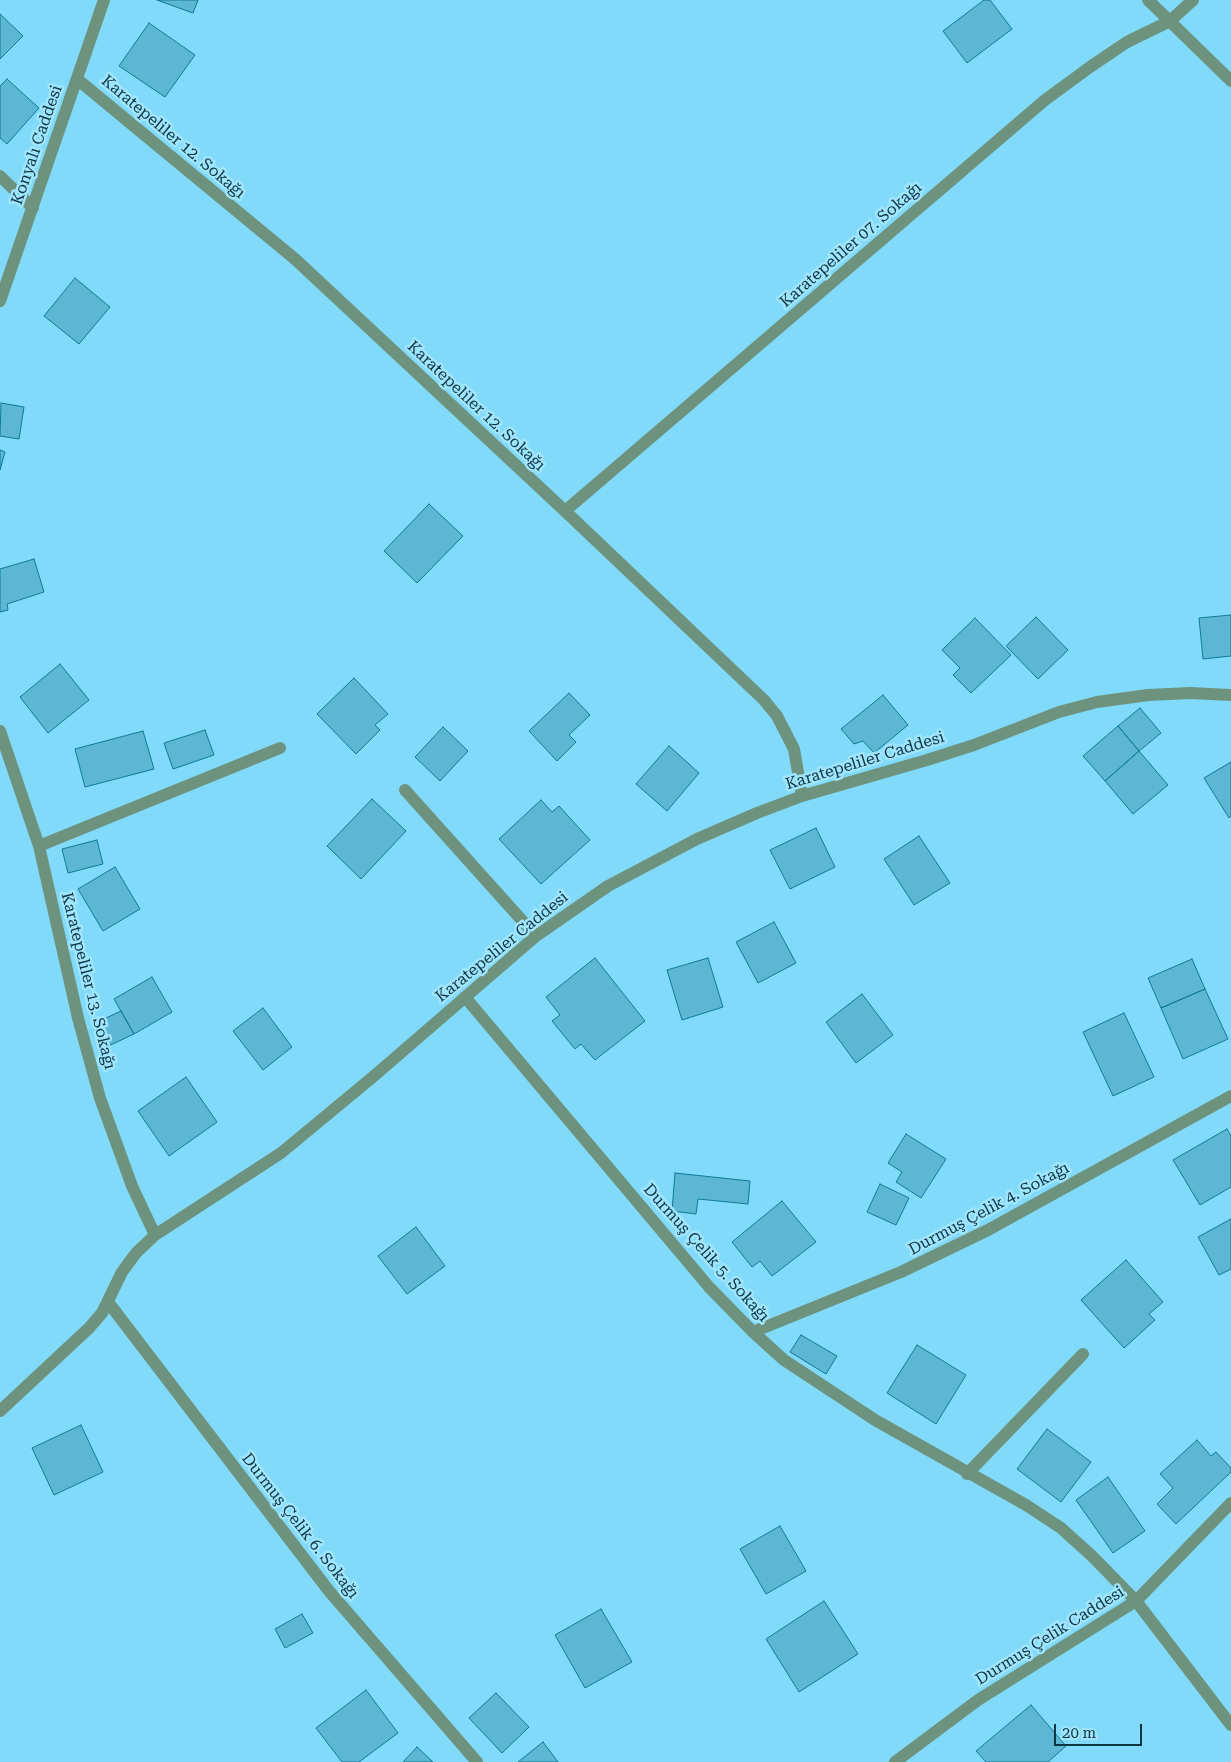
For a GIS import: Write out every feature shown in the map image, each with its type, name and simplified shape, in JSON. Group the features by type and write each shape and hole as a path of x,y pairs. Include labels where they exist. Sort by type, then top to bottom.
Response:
{"street":[{"name":"Konyalı Caddesi","path":"0,301 104,0"},
{"path":"1148,0 1231,81"},
{"name":"Karatepeliler 07. Sokağı","path":"565,511 1045,100 1127,42 1170,21 1193,0"},
{"name":"Karatepeliler 12. Sokağı","path":"77,78 295,259 764,700 777,716 794,749 802,796"},
{"path":"0,176 33,208"},
{"name":"Karatepeliler Caddesi","path":"0,1411 90,1328 102,1313 122,1272 136,1253 155,1236 281,1153 536,936 608,886 697,839 802,796 974,745 1059,712 1097,702 1148,695 1190,693 1231,695"},
{"name":"Karatepeliler 13. Sokağı","path":"0,731 39,846 78,1018 100,1098 132,1186 155,1236"},
{"path":"39,846 280,748"},
{"path":"405,790 536,936"},
{"name":"Durmuş Çelik 5. Sokağı","path":"465,997 710,1287 753,1332 784,1360 875,1420 967,1474 1026,1505 1061,1528 1092,1556 1136,1602 1231,1726"},
{"name":"Durmuş Çelik 4. Sokağı","path":"753,1332 901,1272 988,1230 1231,1096"},
{"name":"Durmuş Çelik 6. Sokağı","path":"108,1302 329,1591 477,1762"},
{"path":"967,1474 1083,1354"},
{"name":"Durmuş Çelik Caddesi","path":"896,1762 978,1700 1136,1602 1231,1503"}],"building":[{"path":"157,0 198,0 193,13"},
{"path":"984,0 990,0 1012,29 967,63 943,31"},
{"path":"0,14 23,36 0,59"},
{"path":"149,23 195,55 165,97 119,66"},
{"path":"7,79 39,108 7,144 0,138 0,86"},
{"path":"75,278 110,307 79,344 44,316"},
{"path":"1,403 24,407 19,439 0,436"},
{"path":"0,450 5,452 0,470"},
{"path":"429,504 463,536 417,583 384,551"},
{"path":"34,559 44,592 7,604 8,610 0,612 0,569"},
{"path":"1231,615 1231,656 1203,659 1199,618"},
{"path":"1036,617 1068,650 1038,679 1006,646"},
{"path":"975,618 1011,655 971,693 953,675 960,668 942,650"},
{"path":"60,664 89,700 48,733 20,697"},
{"path":"354,678 388,714 375,725 380,730 356,754 317,714"},
{"path":"569,693 590,715 569,735 576,742 557,761 529,731"},
{"path":"883,695 908,725 874,753 863,741 854,744 841,729"},
{"path":"1140,708 1161,733 1139,751 1118,726"},
{"path":"1118,726 1139,751 1105,781 1083,756"},
{"path":"443,727 468,751 440,781 415,757"},
{"path":"205,730 214,755 173,769 164,743"},
{"path":"143,731 154,769 85,787 75,749"},
{"path":"669,746 699,773 667,811 636,784"},
{"path":"1139,751 1168,785 1133,814 1105,781"},
{"path":"1231,762 1231,816 1229,818 1204,778"},
{"path":"372,799 406,831 361,879 327,846"},
{"path":"541,800 552,812 559,806 590,840 541,884 499,839"},
{"path":"816,828 835,867 790,889 770,850"},
{"path":"919,836 950,883 914,905 884,859"},
{"path":"97,840 103,864 68,873 62,849"},
{"path":"115,867 140,909 103,931 78,889"},
{"path":"774,922 796,963 758,983 736,942"},
{"path":"595,958 645,1021 595,1060 581,1044 575,1049 552,1021 560,1015 546,997"},
{"path":"708,958 723,1007 682,1020 667,970"},
{"path":"1192,959 1205,989 1161,1008 1148,978"},
{"path":"152,977 172,1012 134,1034 114,999"},
{"path":"1205,989 1228,1039 1183,1059 1161,1008"},
{"path":"862,994 893,1035 856,1063 826,1022"},
{"path":"263,1008 292,1047 263,1070 233,1031"},
{"path":"121,1011 134,1034 102,1049 93,1024"},
{"path":"1124,1013 1154,1077 1113,1096 1083,1032"},
{"path":"186,1077 217,1122 169,1156 138,1111"},
{"path":"1227,1129 1231,1136 1231,1187 1200,1205 1173,1160"},
{"path":"906,1134 946,1159 921,1198 896,1182 902,1172 888,1163"},
{"path":"675,1173 750,1181 748,1204 698,1199 696,1214 672,1211"},
{"path":"880,1184 909,1198 896,1225 867,1212"},
{"path":"782,1201 816,1242 772,1276 760,1261 752,1267 732,1242"},
{"path":"1231,1219 1231,1269 1219,1275 1198,1237"},
{"path":"416,1227 445,1266 407,1294 378,1256"},
{"path":"1126,1260 1163,1302 1149,1314 1155,1320 1124,1348 1081,1300"},
{"path":"801,1335 837,1356 826,1374 790,1352"},
{"path":"917,1345 966,1375 936,1424 887,1393"},
{"path":"81,1425 103,1472 54,1495 32,1448"},
{"path":"1047,1429 1091,1462 1061,1502 1017,1469"},
{"path":"1197,1440 1211,1456 1216,1452 1231,1468 1231,1472 1176,1524 1157,1504 1173,1488 1160,1474"},
{"path":"1108,1477 1145,1531 1113,1553 1076,1500"},
{"path":"780,1526 806,1571 766,1594 740,1549"},
{"path":"824,1601 858,1654 799,1692 766,1639"},
{"path":"601,1609 632,1662 585,1688 555,1635"},
{"path":"302,1614 313,1633 285,1648 275,1629"},
{"path":"366,1690 398,1733 359,1762 342,1762 316,1728"},
{"path":"496,1693 529,1727 502,1753 469,1718"},
{"path":"1031,1705 1066,1746 1048,1762 986,1762 976,1751"},
{"path":"543,1742 558,1762 518,1762"},
{"path":"417,1747 433,1762 403,1762"}]}
